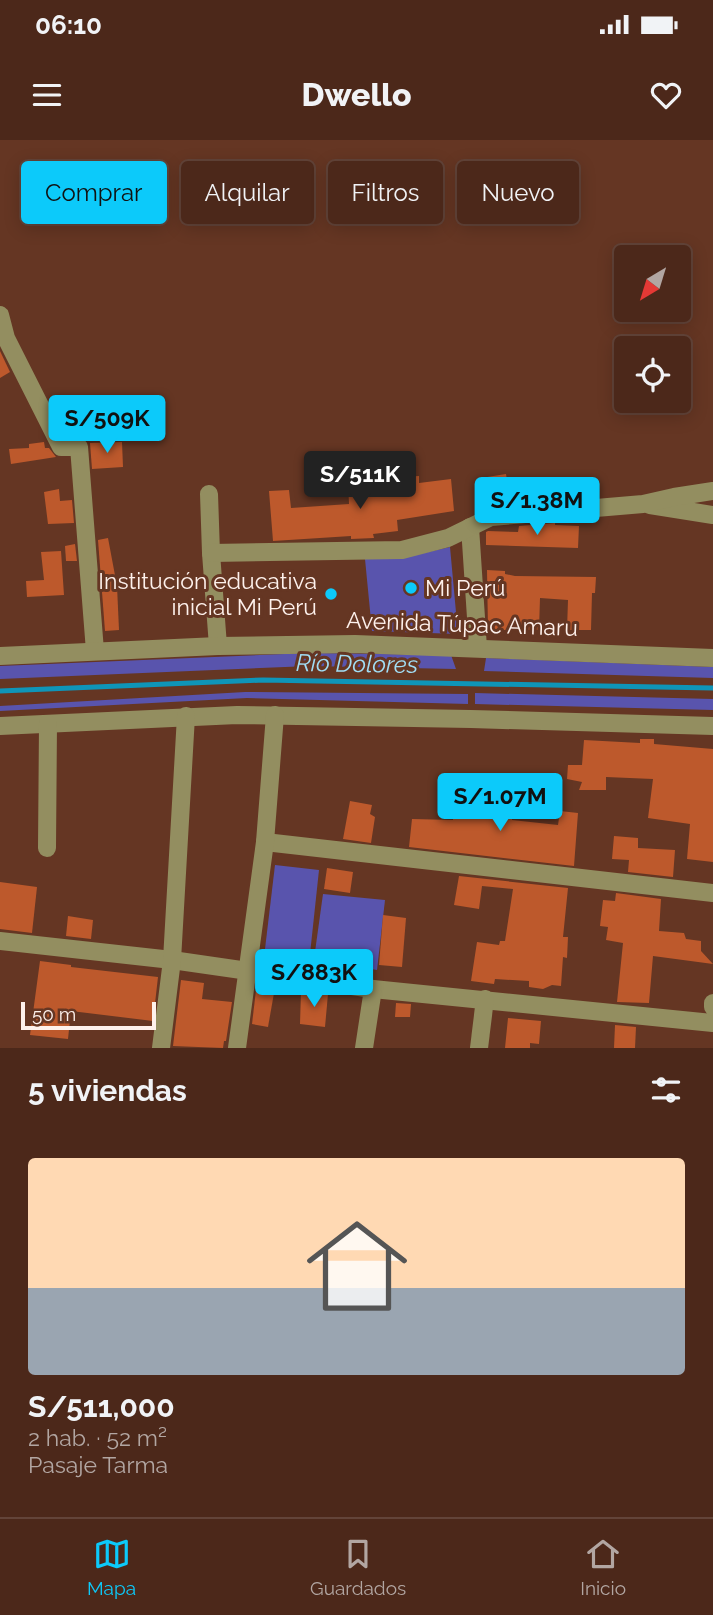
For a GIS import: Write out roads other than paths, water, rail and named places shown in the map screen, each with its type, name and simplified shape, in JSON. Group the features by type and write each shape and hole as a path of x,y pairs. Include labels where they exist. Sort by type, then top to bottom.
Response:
{"street":[{"path":"0,315 3,340 61,447 79,447 95,651"},
{"path":"211,553 402,550 448,538 491,517 643,504 674,496 713,491"},
{"path":"209,494 218,646"},
{"path":"643,504 713,515"},
{"path":"470,527 478,648"},
{"name":"Avenida Túpac Amaru","path":"0,656 218,646 355,644 713,658"},
{"path":"237,1048 265,842 275,715"},
{"path":"0,726 186,716 275,715 713,726"},
{"path":"161,1048 172,960 186,716"},
{"path":"47,848 48,724"},
{"path":"265,842 713,893"},
{"path":"0,941 172,960 373,989 713,1023"},
{"path":"365,1048 373,989"},
{"path":"479,1048 485,999"}],"waterway":[{"name":"Río Dolores","path":"0,691 263,680 713,688"}],"place":[{"name":"Mi Perú","path":"411,588"},
{"name":"Institución educativa inicial Mi Perú","path":"331,594"}]}
